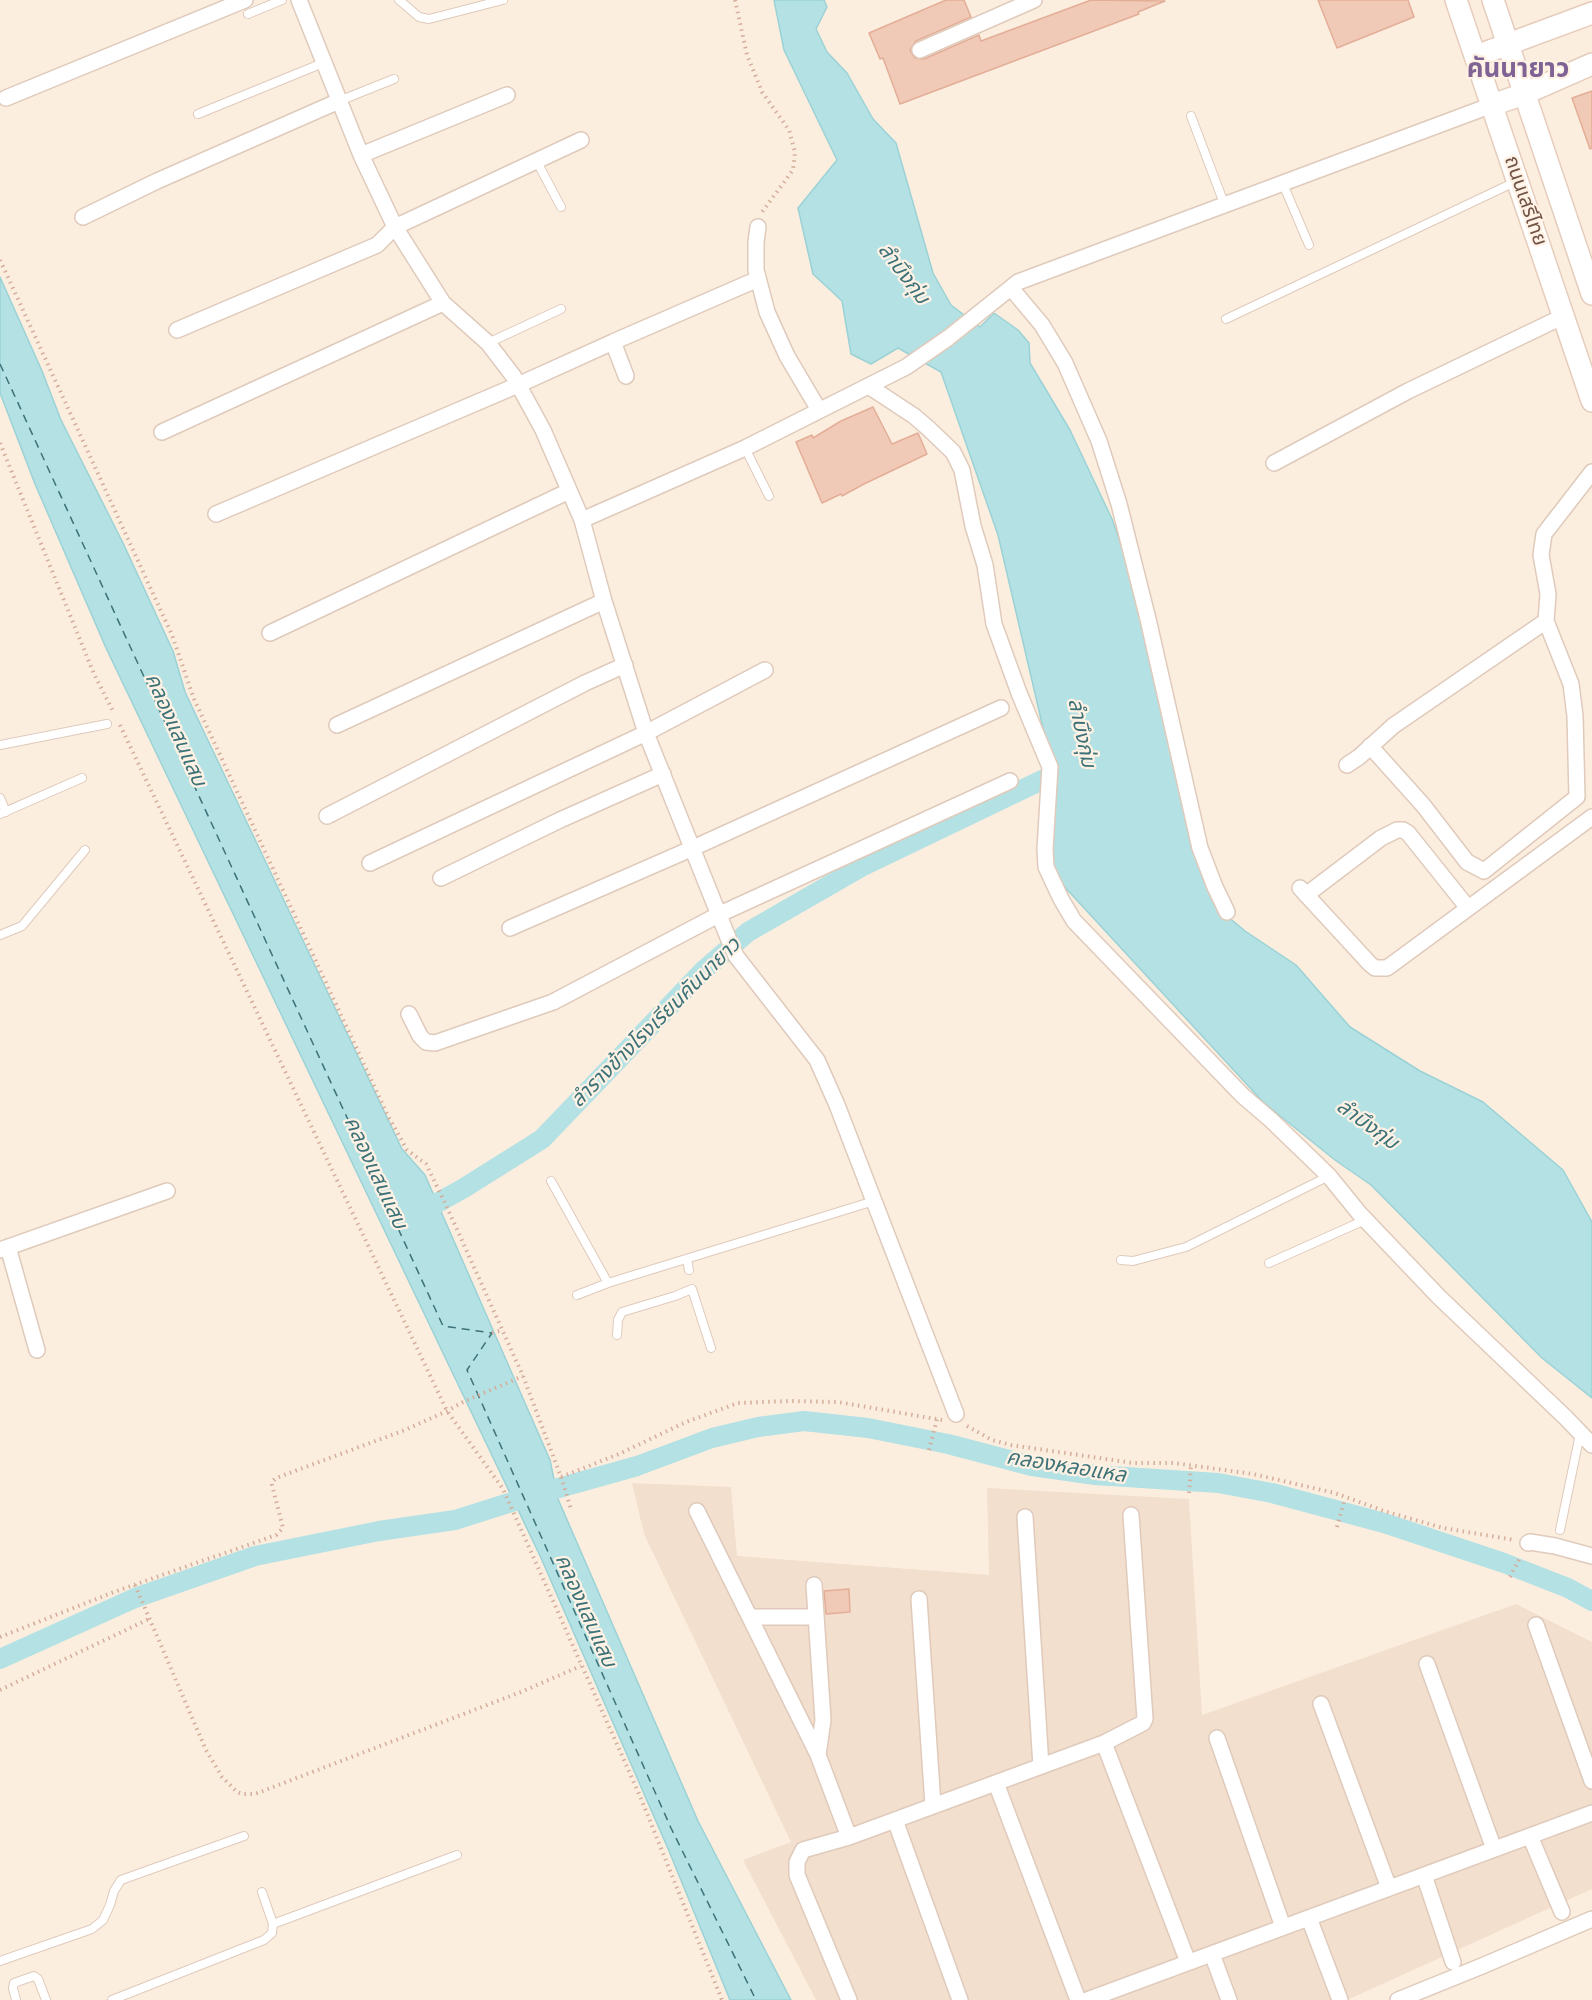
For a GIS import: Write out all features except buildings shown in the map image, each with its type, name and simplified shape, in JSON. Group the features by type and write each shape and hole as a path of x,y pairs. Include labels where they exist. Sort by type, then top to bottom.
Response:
{"main road":[{"name":"ถนนเสรีไทย","path":"1456,0 1592,402"},
{"name":"ถนนเสรีไทย","path":"1492,0 1592,294"},
{"path":"1476,56 1592,13"},
{"path":"1492,105 1524,94 1592,64"}],"street":[{"path":"299,0 361,155 395,227 443,303 488,343 518,384 543,430 582,520 604,601 646,733 729,940 736,956 817,1060 874,1201 954,1419"},
{"path":"920,50 1034,0"},
{"path":"6,98 246,7"},
{"path":"361,155 507,95"},
{"path":"82,217 157,181 339,101"},
{"path":"582,520 745,448 870,387 915,362 1018,282 1492,105"},
{"path":"177,330 377,245 395,227 581,140"},
{"path":"758,227 756,270 766,312 787,356 819,410"},
{"path":"216,514 758,279"},
{"path":"1009,291 1042,326 1065,363 1099,441 1119,504 1148,619 1200,848 1227,912"},
{"path":"162,432 443,303"},
{"path":"1274,463 1408,391 1564,316"},
{"path":"613,342 626,376"},
{"path":"870,387 928,428 953,452 962,470 973,526 985,565 994,624 1019,693 1049,763 1045,862 1052,882 1074,921 1243,1096 1329,1176 1365,1220 1439,1297 1592,1445"},
{"path":"1370,746 1423,805 1467,862 1484,871 1577,797 1575,716 1570,684 1546,621 1548,594 1541,555 1544,534 1592,472"},
{"path":"270,633 569,491"},
{"path":"337,725 604,601"},
{"path":"1347,765 1393,726 1546,621"},
{"path":"327,816 585,683 625,666"},
{"path":"370,863 646,733 765,670"},
{"path":"510,928 693,848 1001,708"},
{"path":"441,878 560,820 663,774"},
{"path":"409,1014 420,1036 426,1042 435,1043 553,1002 720,914 1010,781"},
{"path":"1468,908 1408,833 1403,830 1397,830 1381,838 1303,892 1370,964 1379,968 1387,968 1592,817"},
{"path":"36,1350 4,1248 167,1191"},
{"path":"697,1511 818,1755 849,1837"},
{"path":"849,2000 797,1875 797,1862 803,1850 849,1837 996,1783 1104,1743 1139,1726 1145,1719 1131,1515"},
{"path":"1025,1517 1041,1766"},
{"path":"1525,1548 1530,1542 1592,1556"},
{"path":"814,1586 823,1720 818,1755"},
{"path":"919,1599 933,1805"},
{"path":"750,1617 816,1617"},
{"path":"1536,1624 1592,1781"},
{"path":"1427,1664 1494,1849"},
{"path":"1321,1704 1389,1888"},
{"path":"1216,1738 1283,1927"},
{"path":"1104,1743 1188,1962"},
{"path":"996,1783 1078,2000"},
{"path":"1087,2000 1110,1996 1188,1962 1592,1813"},
{"path":"895,1820 960,2000"},
{"path":"1530,1836 1562,1912"},
{"path":"1424,1875 1453,1962"},
{"path":"1309,1918 1340,2000"},
{"path":"1398,2000 1592,1918"},
{"path":"1212,1954 1229,2000"}],"lane":[{"path":"246,7 282,0"},
{"path":"399,0 419,17 429,19 503,0"},
{"path":"198,114 324,63"},
{"path":"339,101 394,79"},
{"path":"1191,116 1225,206"},
{"path":"536,160 561,207"},
{"path":"1226,319 1518,181"},
{"path":"1283,184 1309,245"},
{"path":"488,343 561,309"},
{"path":"745,448 769,496"},
{"path":"0,746 107,724"},
{"path":"0,798 3,813 82,778"},
{"path":"0,935 22,926 85,850"},
{"path":"1121,1260 1133,1261 1186,1247 1329,1176"},
{"path":"551,1181 608,1283"},
{"path":"577,1295 608,1283 874,1201"},
{"path":"1269,1263 1365,1220"},
{"path":"687,1259 689,1270"},
{"path":"617,1335 618,1320 622,1312 675,1296 692,1286 711,1348"},
{"path":"1560,1530 1580,1432"},
{"path":"0,1961 92,1929 103,1920 114,1891 121,1880 244,1836"},
{"path":"273,1924 457,1856"},
{"path":"112,2000 264,1940 272,1934 273,1924 262,1892"},
{"path":"16,2000 14,1983 34,1976 38,1979 46,2000"}],"path":[{"path":"735,0 747,56 762,92 789,130 795,152 793,170 784,185 763,209 758,227"},
{"path":"0,260 172,635 194,699 388,1116 407,1150 426,1164 446,1205 522,1376 572,1509"},
{"path":"0,443 94,674 115,714"},
{"path":"120,724 447,1411 503,1489 639,1796 722,2000"},
{"path":"492,1333 502,1330"},
{"path":"0,1637 276,1535 282,1531 283,1524 272,1485 273,1480 283,1474 405,1430 522,1376"},
{"path":"561,1477 619,1454 686,1422 738,1404 790,1401 838,1402 936,1419 954,1419 992,1440 1011,1445 1133,1463 1191,1465 1253,1474 1335,1493 1443,1528 1525,1548 1510,1577"},
{"path":"929,1450 936,1419"},
{"path":"1189,1493 1191,1465"},
{"path":"1337,1527 1345,1498"},
{"path":"136,1587 206,1750 222,1776 237,1792 242,1794 255,1794 521,1692 580,1666"},
{"path":"0,1690 148,1617"}],"shaded area":[{"path":"632,1483 731,1487 737,1556 989,1575 987,1488 1189,1499 1202,1715 1516,1604 1592,1642 1592,1889 1347,2000 816,2000 743,1860 791,1842 644,1534"}],"water":[{"name":"ลำบึงกุ่ม","path":"774,0 824,0 827,7 816,29 827,52 847,73 873,119 896,143 933,273 951,305 980,327 994,313 1018,330 1029,343 1030,363 1070,430 1112,519 1139,595 1221,911 1245,931 1296,965 1350,1027 1420,1071 1483,1102 1563,1170 1592,1222 1592,1398 1542,1358 1371,1185 1335,1160 1264,1103 1049,870 1047,745 998,535 941,372 898,348 871,364 851,354 842,301 813,274 798,208 837,160 784,50"},
{"name":"คลองแสนแสบ","path":"0,277 61,420 123,543 173,651 185,692 402,1149 425,1175 550,1460 558,1499 698,1821 791,2000 730,2000 669,1851 541,1558 106,648 35,484 0,393"}],"waterway":[{"name":"ลำรางข้างโรงเรียนคันนายาว","path":"414,1216 542,1139 705,969 748,932 861,867 1065,769"},
{"name":"คลองหลอแหล","path":"0,1659 135,1598 255,1556 379,1531 455,1520 637,1466 712,1438 758,1427 804,1421 868,1428 948,1444 1032,1466 1095,1475 1218,1483 1272,1493 1384,1523 1504,1563 1568,1588 1592,1601"}],"ferry route":[{"path":"0,364 443,1326 492,1333 467,1370 671,1828 756,2000"}],"district":[{"name":"คันนายาว","path":"1518,70"}]}
